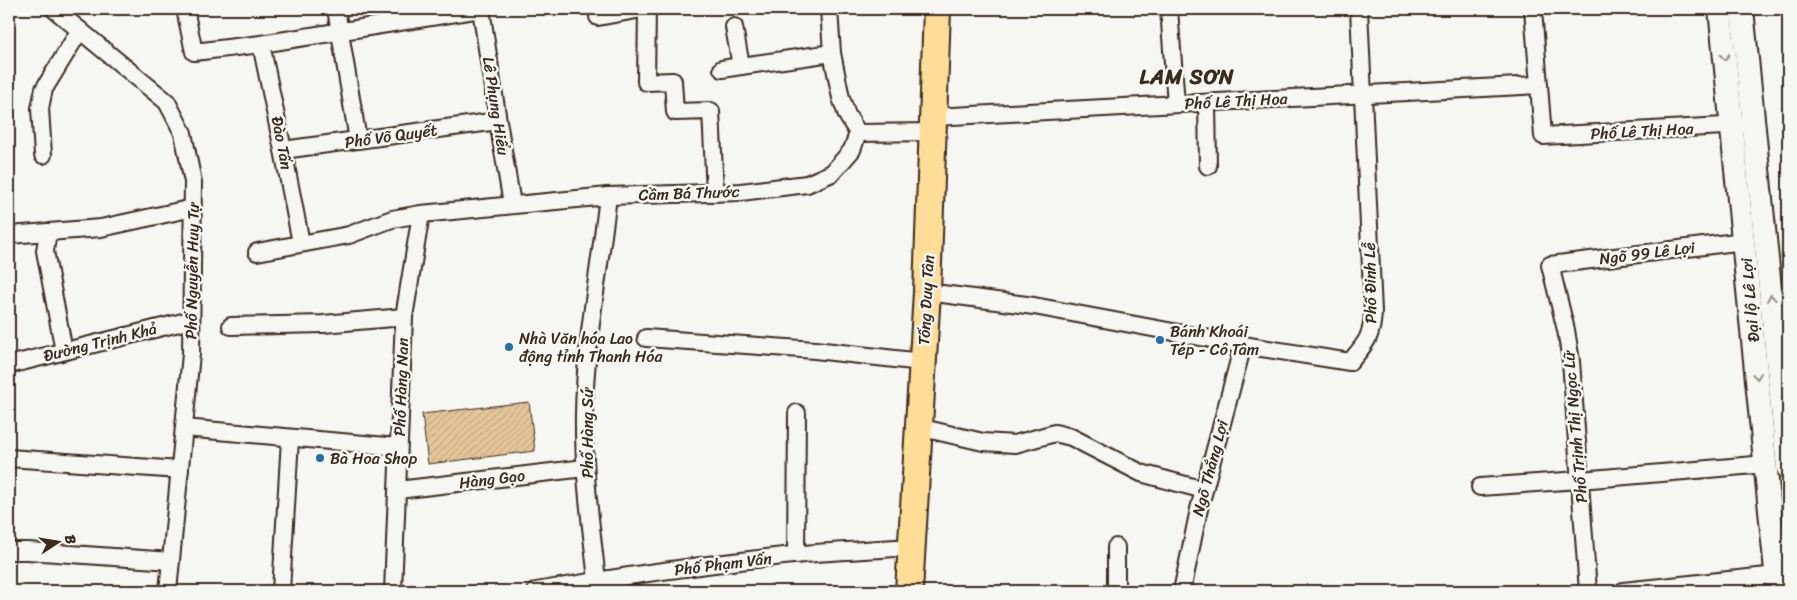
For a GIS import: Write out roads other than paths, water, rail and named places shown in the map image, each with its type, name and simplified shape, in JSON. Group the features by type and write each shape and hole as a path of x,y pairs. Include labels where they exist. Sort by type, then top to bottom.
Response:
{"highway":[{"name":"Tống Duy Tân","path":"909,591 927,292 937,9"}],"main road":[{"name":"Đại lộ Lê Lợi","path":"1720,9 1743,125 1788,468"},
{"name":"Đại lộ Lê Lợi","path":"1742,9 1744,241 1778,583"}],"street":[{"name":"Phố Nguyễn Huy Tự","path":"54,9 167,102 183,134 193,182 191,354 168,591"},
{"path":"185,9 194,52 261,44 481,9"},
{"path":"336,9 358,140"},
{"name":"Lê Phụng Hiểu","path":"481,9 512,204"},
{"path":"598,17 642,9"},
{"path":"647,9 646,82 674,81 674,112 711,112 715,193"},
{"path":"829,9 832,53 841,98 847,115 858,133 933,124"},
{"path":"1169,9 1176,104"},
{"name":"Phố Đinh Lễ","path":"927,292 1034,306 1243,345 1350,362 1366,343 1373,328 1359,9"},
{"name":"Phố Lê Thị Hoa","path":"1533,9 1543,136 1743,125"},
{"path":"734,26 741,66"},
{"path":"43,155 40,108 44,89 80,30"},
{"name":"Đào Tấn","path":"261,44 300,243"},
{"path":"722,69 832,53"},
{"name":"Phố Lê Thị Hoa","path":"933,124 1176,104 1539,85"},
{"path":"1207,103 1208,166"},
{"name":"Phố Võ Quyết","path":"283,150 498,121"},
{"name":"Cầm Bá Thước","path":"256,252 349,235 392,219 421,214 608,196 742,192 806,184 832,173 852,150 858,133"},
{"name":"Phố Hàng Sứ","path":"597,580 585,468 584,413 591,327 608,196"},
{"path":"9,235 101,228 193,208"},
{"name":"Phố Hàng Nan","path":"393,591 404,317 421,214"},
{"path":"48,232 45,252 64,351"},
{"name":"Ngõ 99 Lê Lợi","path":"1550,265 1744,241"},
{"name":"Phố Trịnh Thị Ngọc Lữ","path":"1550,265 1566,330 1571,361 1588,591"},
{"path":"232,326 323,324 404,317"},
{"name":"Đường Trịnh Khả","path":"9,365 191,320"},
{"path":"646,338 815,350 922,362"},
{"name":"Ngõ Thắng Lợi","path":"1182,591 1204,490 1243,345"},
{"path":"796,555 797,413"},
{"path":"918,427 983,442 1015,444 1054,433 1071,437 1141,473 1204,490"},
{"path":"184,428 290,439 398,447"},
{"path":"281,591 290,439"},
{"path":"9,458 180,470"},
{"path":"1480,487 1766,464"},
{"name":"Hàng Gạo","path":"398,490 585,468"},
{"name":"Phố Phạm Vấn","path":"536,591 597,580 746,560 911,547"},
{"path":"1116,547 1116,591"},
{"path":"9,551 171,560"},
{"path":"1622,591 1778,583"}],"place":[{"name":"Bánh Khoái Tép - Cô Tâm","path":"1160,340"},
{"name":"Nhà Văn hóa Lao động tỉnh Thanh Hóa","path":"509,347"},
{"name":"Bà Hoa Shop","path":"320,458"}],"district":[{"name":"LAM SƠN","path":"1187,77"}]}
